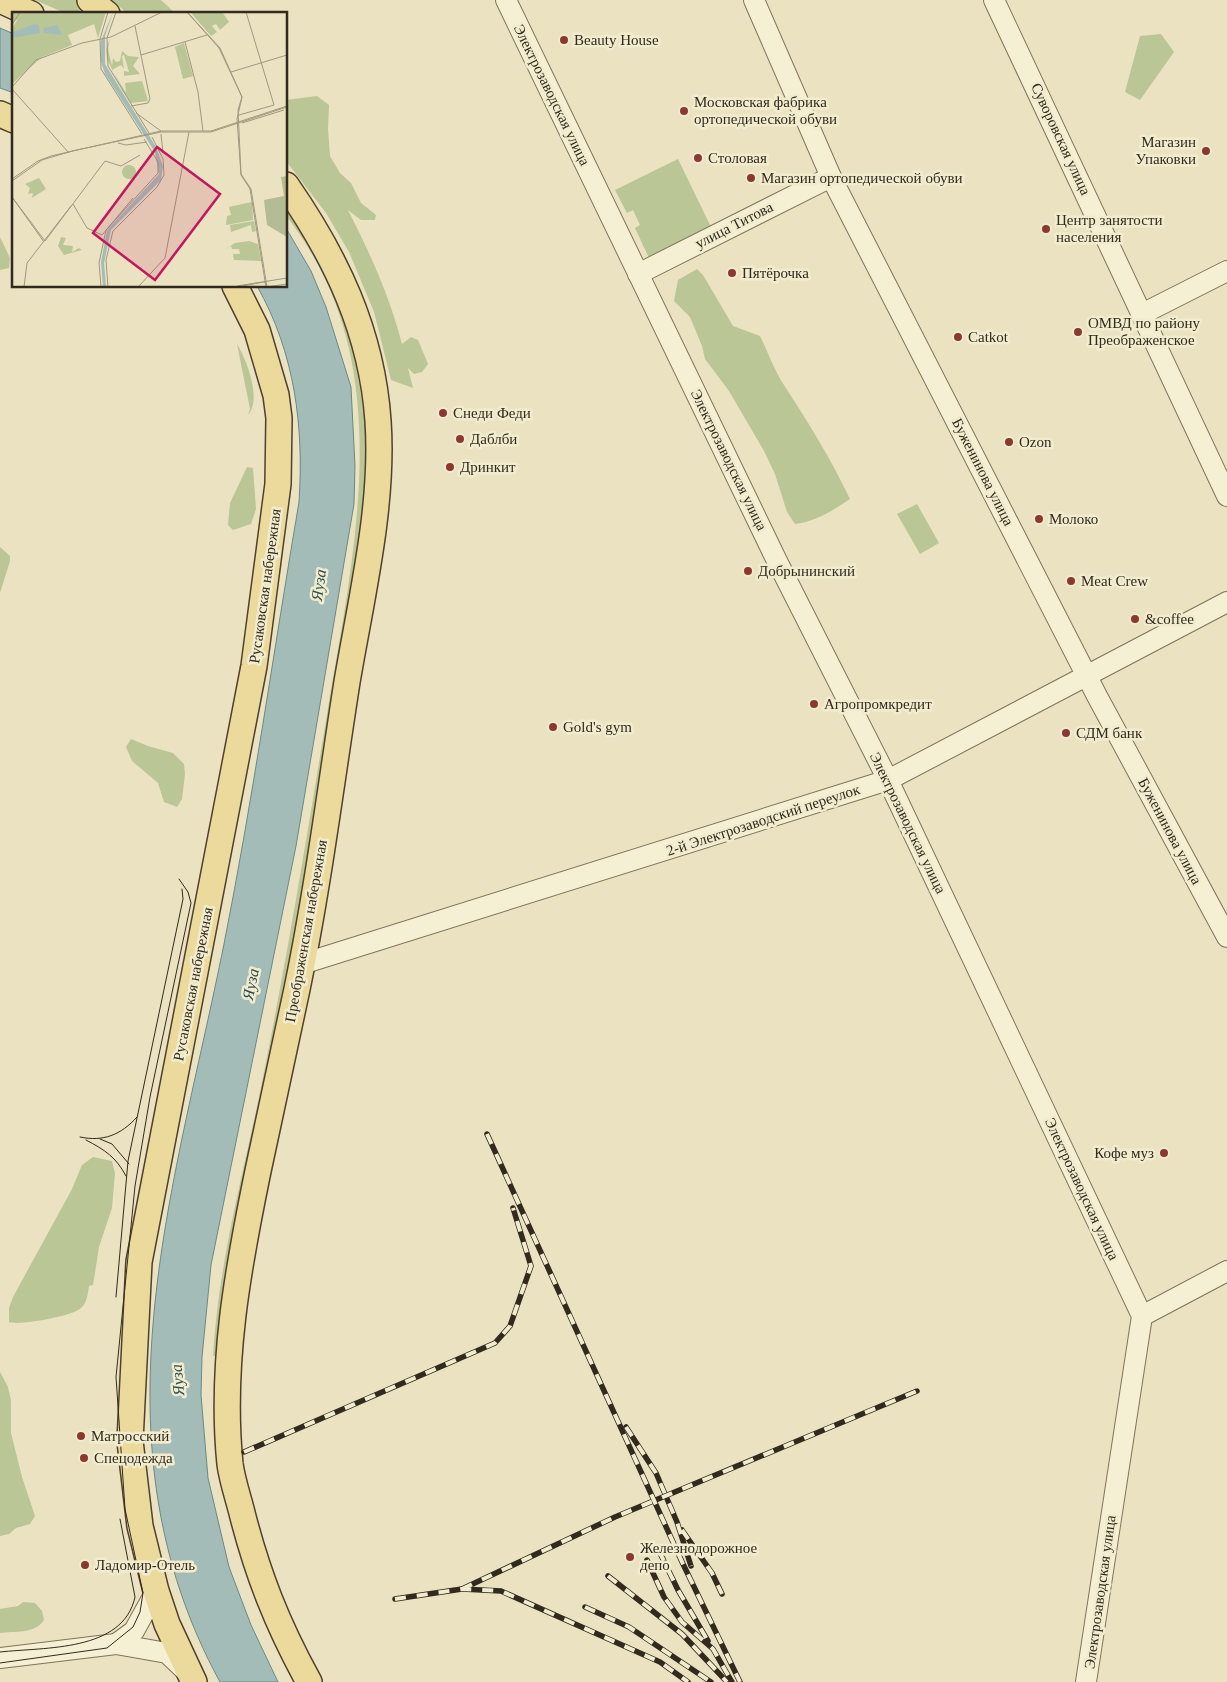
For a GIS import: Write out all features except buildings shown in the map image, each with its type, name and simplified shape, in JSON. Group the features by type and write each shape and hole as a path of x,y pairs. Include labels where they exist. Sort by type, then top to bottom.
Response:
{"main road":[{"path":"0,0 27,12"},
{"path":"84,0 87,9 86,12"},
{"path":"90,0 105,12"},
{"path":"0,114 12,119"},
{"name":"Преображенская набережная","path":"288,188 333,258 350,298 364,341 374,384 378,420 376,501 302,964 243,1244 232,1316 227,1391 230,1467 248,1537 264,1590 284,1636 309,1682"},
{"name":"Русаковская набережная","path":"192,1678 167,1624 156,1591 140,1526 130,1441 132,1352 139,1262 254,666 278,484 280,445 276,395 258,330 236,288"}],"street":[{"name":"Электрозаводская улица","path":"506,0 785,577 888,780 1142,1316 1086,1682"},
{"name":"Буженинова улица","path":"754,0 830,177 1087,677 1227,937"},
{"name":"Суворовская улица","path":"994,0 1227,496"},
{"name":"улица Титова","path":"638,274 830,177"},
{"path":"1142,314 1227,271"},
{"name":"2-й Электрозаводский переулок","path":"302,964 888,780 1227,602"},
{"path":"1142,1316 1227,1271"},
{"path":"116,1644 134,1631 156,1591"},
{"path":"0,1658 116,1644 167,1653 192,1678"}],"green space":[{"path":"35,0 76,0 80,7 79,12 63,12"},
{"path":"112,0 161,0 174,12 126,12"},
{"path":"1161,34 1174,52 1140,100 1125,92 1140,36"},
{"path":"317,96 329,105 330,156 340,173 351,183 361,203 376,215 375,220 361,220 348,210 379,276 392,309 402,344 411,337 418,340 428,364 422,372 414,374 408,368 413,388 391,380 374,312 349,252 326,213 288,164 288,100"},
{"path":"678,159 711,227 649,258 635,228 640,225 633,210 627,213 615,190"},
{"path":"288,210 321,259 352,339 365,420 365,502 359,553 311,851 263,1102 225,1279 218,1356 213,1356 225,1260 268,1054 302,864 347,592 356,526 360,460 357,395 345,333 322,272 288,219"},
{"path":"0,237 10,258 9,268 0,270"},
{"path":"697,269 703,275 733,326 760,336 780,379 819,441 850,499 837,508 810,521 795,524 787,512 775,474 764,451 729,391 705,359 702,346 690,317 674,301 678,280"},
{"path":"237,344 252,380 254,400 248,415 250,409"},
{"path":"247,467 253,468 256,509 251,524 233,530 228,525 230,503"},
{"path":"917,504 939,543 920,554 897,514"},
{"path":"0,547 10,556 10,561 0,593"},
{"path":"131,739 173,753 184,764 185,774 182,799 177,807 164,802 158,783 132,761 126,747"},
{"path":"93,1157 112,1161 115,1173 112,1208 99,1247 93,1285 89,1286 85,1303 76,1311 57,1317 23,1323 9,1322 9,1308 13,1297 72,1189 82,1165"},
{"path":"0,1372 8,1387 11,1401 11,1433 22,1477 35,1516 30,1524 0,1536"},
{"path":"23,1602 35,1603 42,1611 44,1620 30,1630 0,1633 0,1609 18,1606"}],"water":[{"path":"0,28 12,33 12,92 0,88"},
{"name":"Яуза","path":"288,231 311,271 326,307 351,387 355,466 354,504 296,846 211,1265 202,1357 201,1395 208,1478 229,1567 251,1625 278,1682 220,1682 180,1591 158,1500 150,1408 154,1316 166,1223 224,944 299,502 300,446 294,391 280,337 270,311 258,288 288,288"}],"tram line":[{"path":"0,1663 107,1648 133,1627 140,1612 143,1593 125,1509 116,1377 135,1186 150,1097 191,903 188,892 179,879"},
{"path":"116,1297 128,1161 183,899 182,889"},
{"path":"80,1137 96,1139 111,1136 125,1128 137,1117"},
{"path":"100,1139 112,1144 129,1164"},
{"path":"86,1140 109,1155 126,1176"},
{"path":"0,1652 59,1647 80,1643 99,1637 115,1628 128,1615 135,1597 120,1519"}],"railway":[{"path":"487,1134 683,1564 740,1682"},
{"path":"244,1452 495,1343 510,1326 531,1266 513,1208"},
{"path":"462,1589 615,1517 917,1391"},
{"path":"626,1427 656,1473 677,1522 691,1566"},
{"path":"682,1530 712,1573 722,1594"},
{"path":"659,1551 678,1590 708,1641"},
{"path":"647,1560 664,1597 682,1622 713,1649 732,1682"},
{"path":"608,1576 682,1634 727,1682"},
{"path":"395,1599 462,1589 501,1591 660,1662 688,1682"},
{"path":"585,1607 629,1627 711,1682"}],"place":[{"name":"Beauty House","path":"564,40"},
{"name":"Московская фабрика ортопедической обуви","path":"684,111"},
{"name":"Магазин Упаковки","path":"1206,151"},
{"name":"Столовая","path":"698,158"},
{"name":"Магазин ортопедической обуви","path":"751,178"},
{"name":"Центр занятости населения","path":"1046,229"},
{"name":"Пятёрочка","path":"732,273"},
{"name":"ОМВД по району Преображенское","path":"1078,332"},
{"name":"Catkot","path":"958,337"},
{"name":"Снеди Феди","path":"443,413"},
{"name":"Даблби","path":"460,439"},
{"name":"Ozon","path":"1009,442"},
{"name":"Дринкит","path":"450,467"},
{"name":"Молоко","path":"1039,519"},
{"name":"Добрынинский","path":"748,571"},
{"name":"Meat Crew","path":"1071,581"},
{"name":"&coffee","path":"1135,619"},
{"name":"Агропромкредит","path":"814,704"},
{"name":"Gold's gym","path":"553,727"},
{"name":"СДМ банк","path":"1066,733"},
{"name":"Кофе муз","path":"1164,1153"},
{"name":"Матросский","path":"81,1436"},
{"name":"Спецодежда","path":"84,1458"},
{"name":"Железнодорожное депо","path":"630,1557"},
{"name":"Ладомир-Отель","path":"85,1565"}]}
